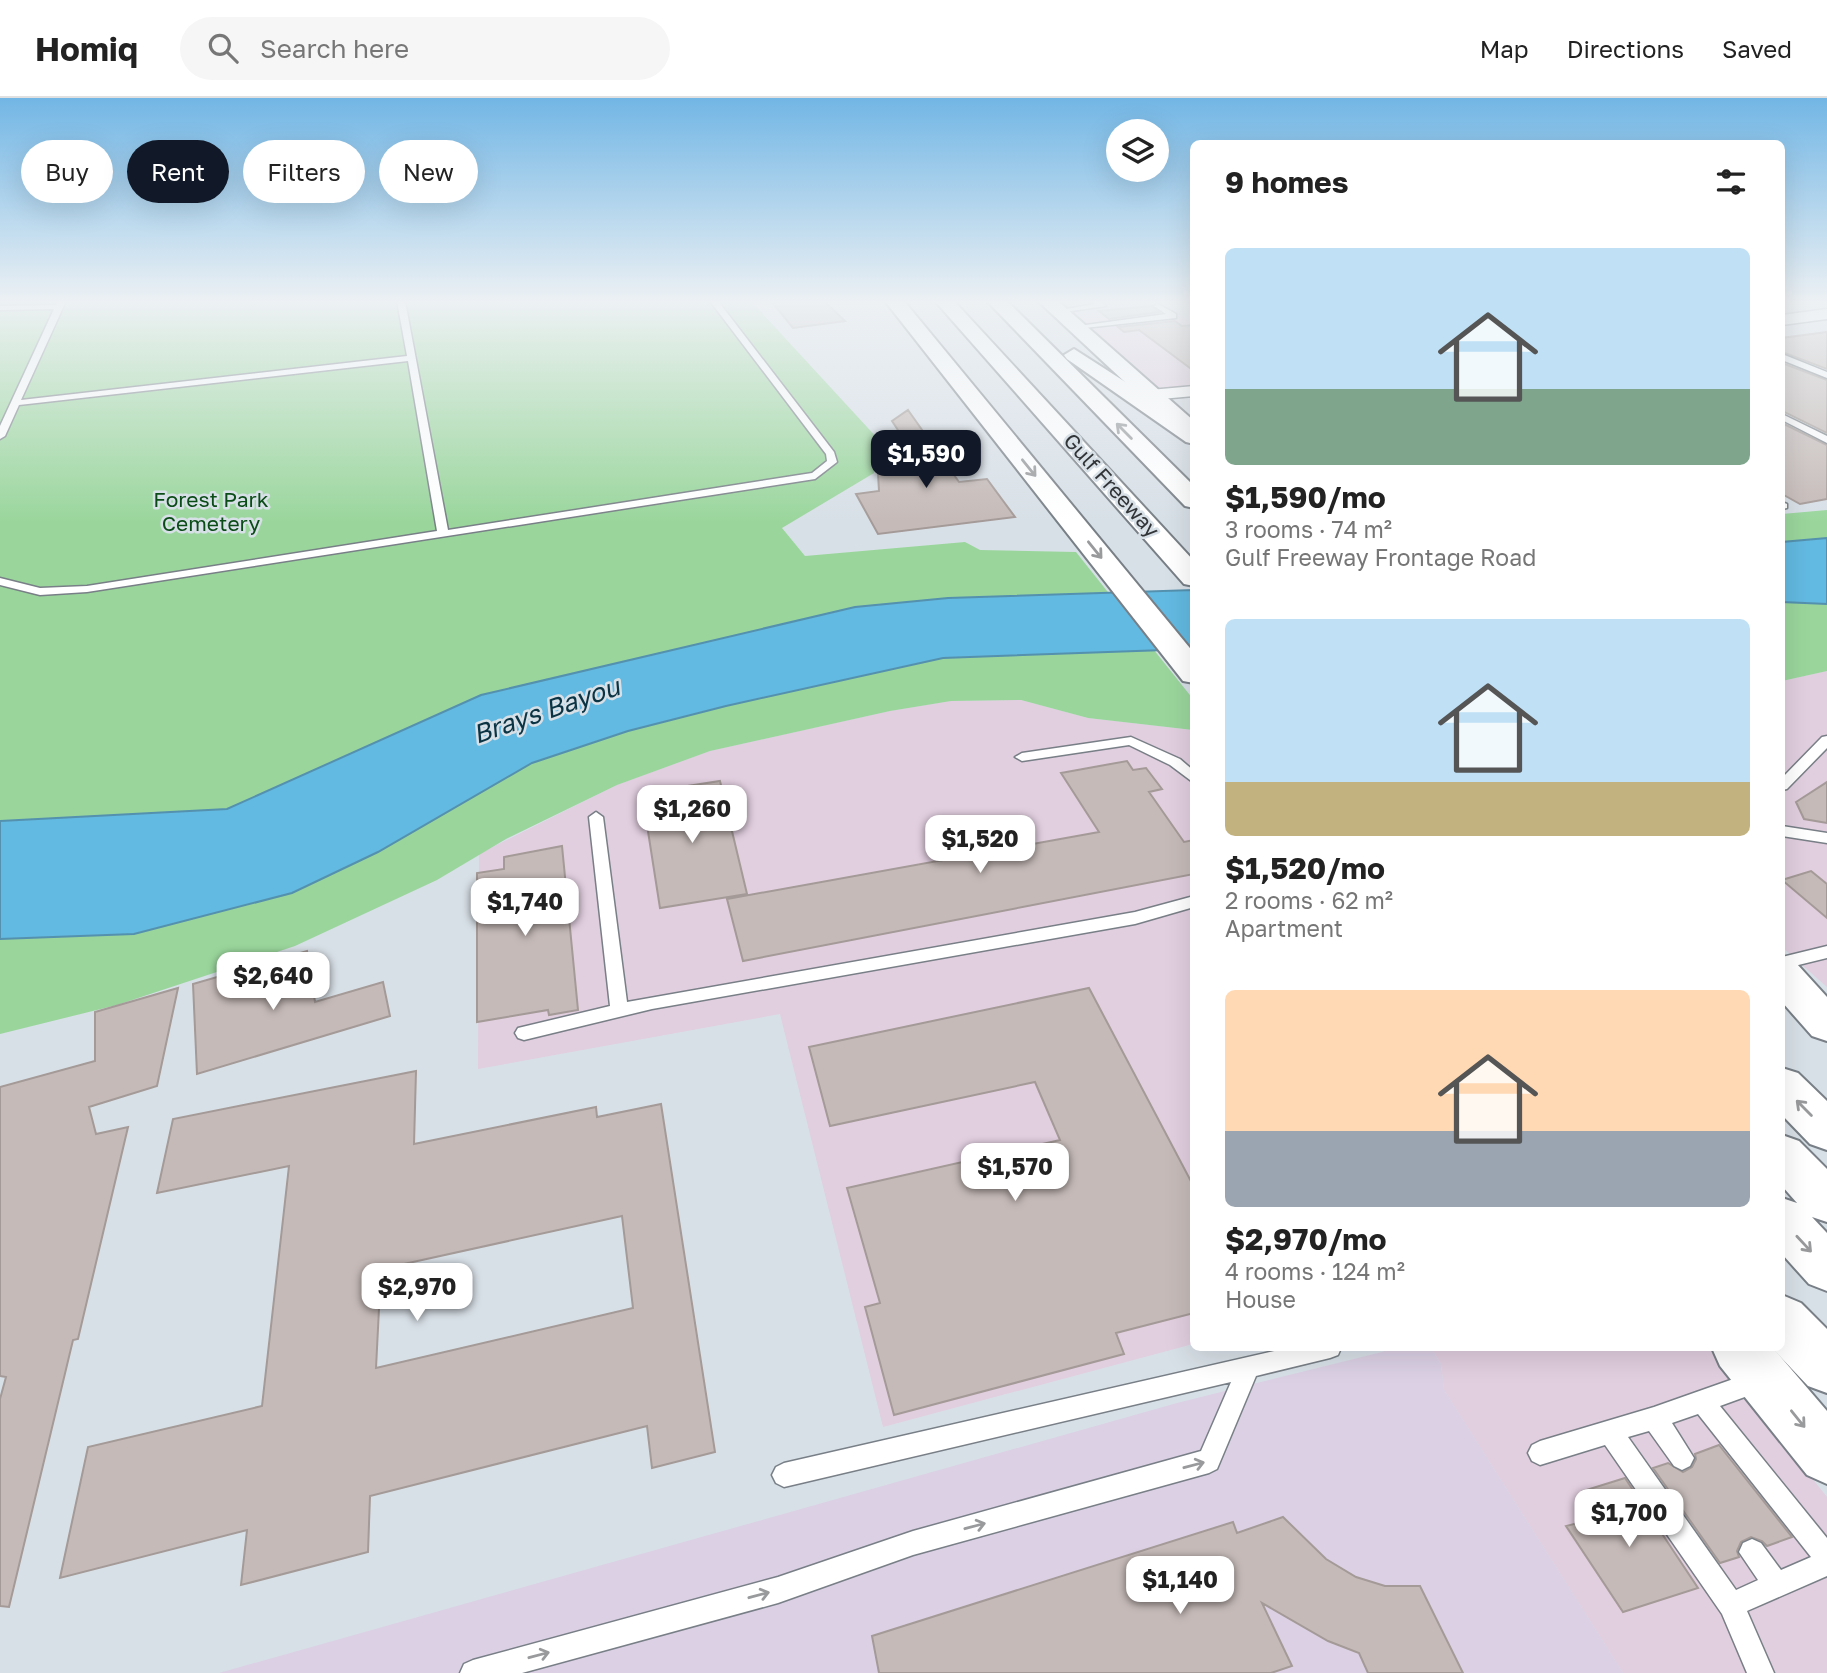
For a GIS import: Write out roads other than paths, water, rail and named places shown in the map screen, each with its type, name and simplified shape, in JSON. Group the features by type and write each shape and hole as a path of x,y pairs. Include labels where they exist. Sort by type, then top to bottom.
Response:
{"main road":[{"path":"953,374 1190,669"},
{"name":"Gulf Freeway","path":"1011,374 1190,573"},
{"name":"Gulf Freeway","path":"1040,374 1087,424"},
{"name":"Gulf Freeway","path":"1068,374 1190,497"},
{"path":"1105,374 1190,433"},
{"path":"1127,374 1190,432"},
{"name":"Gulf Freeway","path":"1142,482 1168,510"},
{"path":"1785,978 1827,1014"},
{"path":"1785,978 1827,1025"},
{"path":"1785,1089 1827,1130"},
{"path":"1785,1158 1827,1201"},
{"path":"1785,1222 1827,1268"},
{"path":"1785,1323 1827,1367"},
{"path":"1752,1363 1827,1455"}],"street":[{"path":"1150,395 1190,391"}],"lane":[{"path":"0,436 29,374"},
{"path":"16,403 267,374"},
{"path":"415,374 443,534"},
{"path":"0,581 40,592 87,589 791,482 815,476 832,462 831,454 770,374"},
{"path":"1785,419 1827,440"},
{"path":"1785,783 1827,740"},
{"path":"1022,757 1131,741 1175,762 1190,775"},
{"path":"596,817 619,1011"},
{"path":"1785,831 1827,838"},
{"path":"524,1033 619,1011 1135,918 1190,902"},
{"path":"1785,962 1827,953"},
{"path":"784,1475 1316,1351"},
{"path":"1540,1453 1654,1418 1701,1400 1752,1363"},
{"path":"473,1673 778,1590 913,1543 1209,1461 1249,1366"},
{"path":"1701,1400 1827,1558"},
{"path":"1654,1418 1682,1458"},
{"path":"1609,1430 1731,1605 1761,1673"},
{"path":"1752,1552 1776,1584"},
{"path":"1731,1605 1827,1563"}],"water":[{"path":"1827,538 1827,604 1785,602 1785,542"},
{"name":"Brays Bayou","path":"1190,590 1190,649 943,658 726,706 628,731 532,763 378,852 292,893 134,934 0,939 0,821 227,809 481,695 855,607 948,598"}],"park label":[{"name":"Forest Park Cemetery","path":"211,511"}]}
